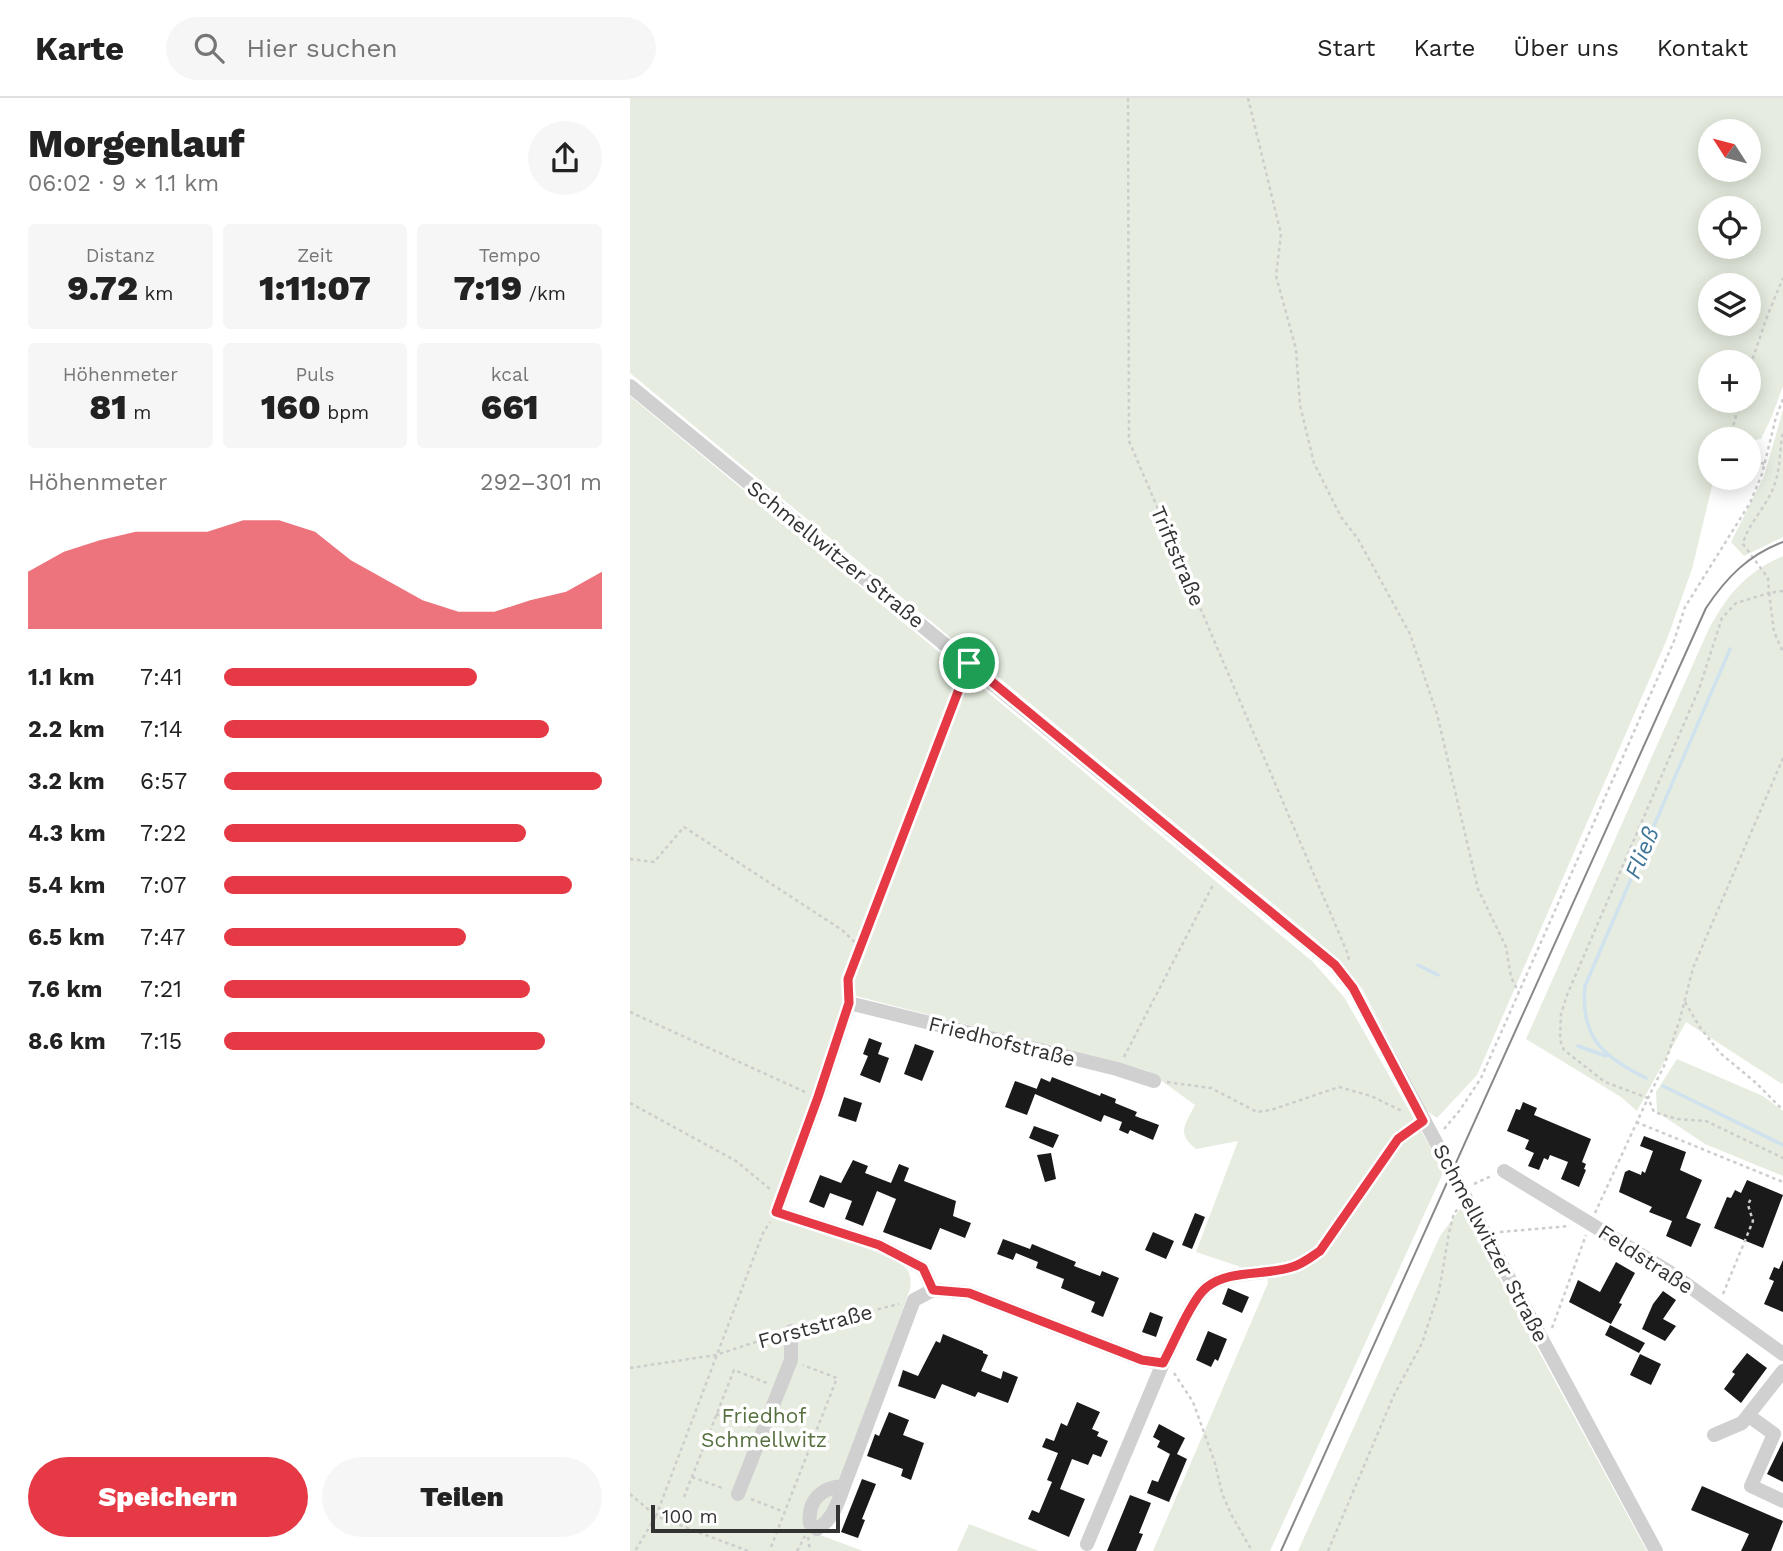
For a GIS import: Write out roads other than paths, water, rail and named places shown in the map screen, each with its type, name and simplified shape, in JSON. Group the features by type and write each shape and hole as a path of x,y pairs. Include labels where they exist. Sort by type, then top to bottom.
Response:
{"street":[{"name":"Schmellwitzer Straße","path":"630,386 1335,965 1353,988 1656,1551"},
{"name":"Friedhofstraße","path":"933,1290 923,1268 879,1245 778,1205 849,1003 1117,1069 1154,1081"},
{"path":"1087,1544 1163,1363 1197,1298 1205,1288 1221,1279 1291,1268 1320,1251 1398,1139 1423,1121"},
{"name":"Feldstraße","path":"1504,1171 1671,1273 1783,1354"},
{"path":"933,1290 969,1293 1142,1360 1163,1363"},
{"name":"Forststraße","path":"844,1486 914,1300 933,1290"},
{"path":"738,1494 791,1360 791,1331"},
{"path":"1714,1435 1742,1423 1783,1371"},
{"path":"1749,1416 1774,1434 1751,1486 1783,1501"}],"waterway":[{"name":"Fließ","path":"1646,1078 1618,1062 1597,1043 1586,1019 1585,986 1730,649"},
{"name":"Fließ","path":"1418,965 1438,975"},
{"name":"Fließ","path":"1578,1046 1606,1056"},
{"name":"Fließ","path":"1663,1086 1783,1145"}],"tram line":[{"path":"1281,1551 1706,608 1739,569 1770,547 1783,542"}],"park label":[{"name":"Friedhof Schmellwitz","path":"764,1427"}]}
